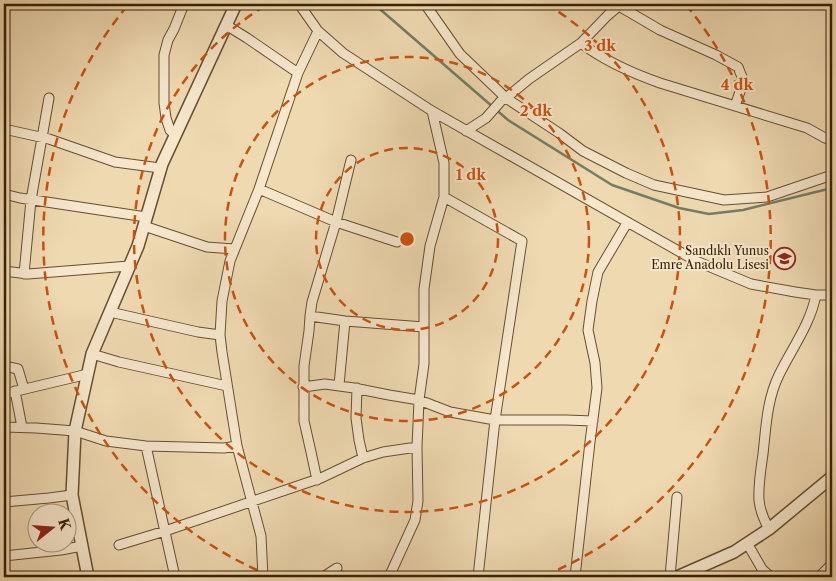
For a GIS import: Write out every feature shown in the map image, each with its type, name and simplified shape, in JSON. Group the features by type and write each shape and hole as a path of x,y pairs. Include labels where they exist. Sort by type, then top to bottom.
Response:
{"street":[{"path":"175,135 170,130 166,118 164,103 164,55 168,40 184,4"},
{"path":"88,577 72,495 75,431 92,354 138,246 160,168 236,4"},
{"path":"299,4 318,31 343,53 432,111 696,261 751,284 795,292 832,294"},
{"path":"425,4 460,54 504,100 559,133 583,151 654,186 724,200 766,197 832,175"},
{"path":"466,130 486,118 529,79 581,43 620,5 660,30 738,67 742,83 735,106"},
{"path":"226,25 298,73"},
{"path":"263,577 261,536 237,446 227,386 220,335 222,301 234,249 259,188 298,73 318,31"},
{"path":"581,43 593,52 646,78 807,128 832,140"},
{"path":"24,274 31,200 49,98"},
{"path":"389,577 415,520 418,501 417,447 419,400 424,364 424,289 430,246 444,197 444,164 432,111"},
{"path":"4,129 43,137 114,162 160,168"},
{"path":"317,480 304,421 304,366 312,302 336,222 351,160"},
{"path":"259,188 336,222 397,242"},
{"path":"4,194 145,222 207,247 234,249"},
{"path":"444,197 522,241 495,420 478,577"},
{"path":"575,577 588,452 597,388 595,363 588,330 592,302 598,272 627,223"},
{"path":"4,271 42,274 129,266"},
{"path":"769,529 762,515 759,500 760,475 769,404 778,376 805,327 813,308 816,294"},
{"path":"110,312 198,332 220,335"},
{"path":"310,316 345,321 424,327"},
{"path":"339,386 345,321"},
{"path":"92,354 119,362 227,386"},
{"path":"4,366 18,369 22,427"},
{"path":"4,394 88,374"},
{"path":"303,388 325,384 357,388 389,396 419,400 450,412 495,420 593,421"},
{"path":"357,388 356,418 363,458"},
{"path":"4,427 75,431 106,441 146,446 224,448 237,446"},
{"path":"146,446 175,577"},
{"path":"119,545 317,480 363,458 384,452 417,447"},
{"path":"677,577 734,552 769,529 830,480"},
{"path":"4,502 72,495"},
{"path":"670,577 677,497"},
{"path":"747,543 762,569 771,577"},
{"path":"4,556 82,546"},
{"path":"819,577 832,564"},
{"path":"324,577 337,568"}],"waterway":[{"path":"374,4 508,120 612,185 679,208 709,214 743,210 832,188"}],"place":[{"name":"Sandıklı Yunus Emre Anadolu Lisesi","path":"785,258"}]}
